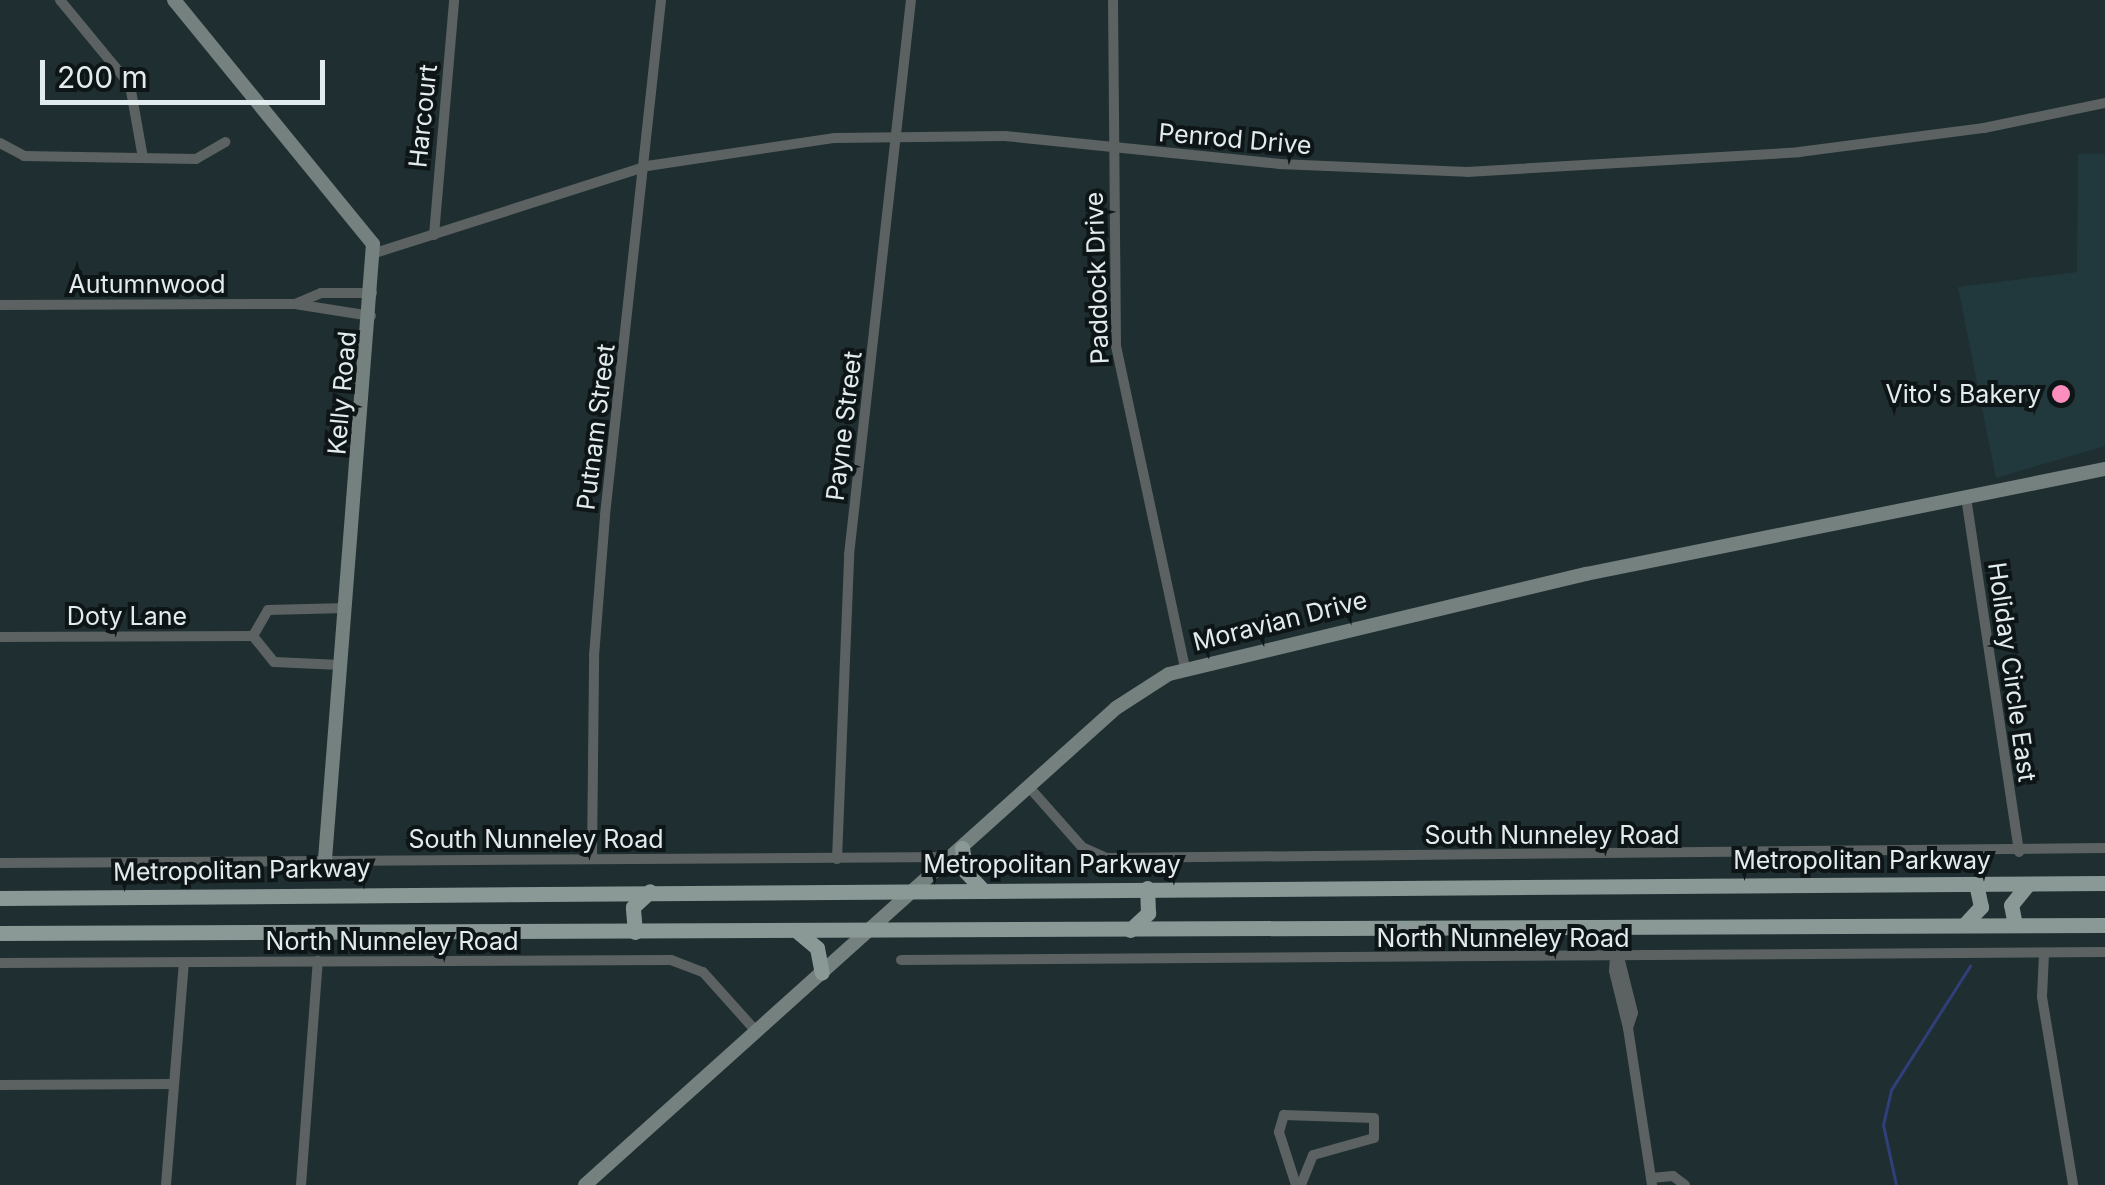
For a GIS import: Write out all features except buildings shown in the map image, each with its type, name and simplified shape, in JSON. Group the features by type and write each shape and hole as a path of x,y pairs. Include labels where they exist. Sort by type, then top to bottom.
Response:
{"main road":[{"path":"956,852 966,872 982,889"},
{"name":"Metropolitan Parkway","path":"0,898 2105,883"},
{"path":"1964,925 1980,907 1976,884"},
{"path":"2015,925 2011,904 2028,884"},
{"path":"1130,930 1148,913 1147,888"},
{"path":"635,932 634,907 650,891"},
{"path":"0,933 2105,924"},
{"path":"798,932 816,948 822,974"}],"street":[{"path":"60,0 130,85 142,158"},
{"path":"174,0 364,227 375,254"},
{"name":"Harcourt","path":"434,234 454,0"},
{"name":"Putnam Street","path":"592,859 594,656 605,515 647,166 661,0"},
{"name":"Payne Street","path":"837,858 849,555 911,0"},
{"name":"Paddock Drive","path":"1114,0 1116,346 1185,667"},
{"name":"Penrod Drive","path":"375,254 647,166 770,145 898,134 1113,147 1360,169 1573,168 1867,144 2105,103"},
{"path":"0,143 24,156 196,159 226,142"},
{"name":"Kelly Road","path":"326,860 375,254"},
{"name":"Autumnwood","path":"295,304 321,294 372,294"},
{"name":"Autumnwood","path":"0,305 295,304 371,316"},
{"name":"Moravian Drive","path":"585,1185 1128,698 1185,667 1586,574 2105,469"},
{"name":"Holiday Circle East","path":"1966,498 2019,852"},
{"path":"341,665 274,662 253,636 268,610 346,608"},
{"name":"Doty Lane","path":"0,637 253,636"},
{"name":"South Nunneley Road","path":"1028,787 1082,847 1107,858 2019,852 2105,848"},
{"name":"South Nunneley Road","path":"0,863 837,858 956,852"},
{"path":"1617,927 1619,957 1614,971 1628,1028 1651,1182 1673,1176 1685,1185"},
{"name":"North Nunneley Road","path":"901,960 2105,952"},
{"path":"2044,954 2042,998 2072,1185"},
{"name":"North Nunneley Road","path":"0,963 671,960 703,972 756,1031"},
{"path":"301,1185 318,962"},
{"path":"166,1185 184,963"},
{"path":"0,1085 173,1084"},
{"path":"1284,1115 1374,1118 1374,1138 1313,1155 1299,1185 1278,1132 1284,1115"}],"shaded area":[{"path":"2078,154 2105,154 2105,446 1996,478 1958,287 2077,272"}],"waterway":[{"path":"1896,1185 1883,1125 1891,1090 1970,966"}],"place":[{"name":"Vito's Bakery","path":"2061,394"}]}
